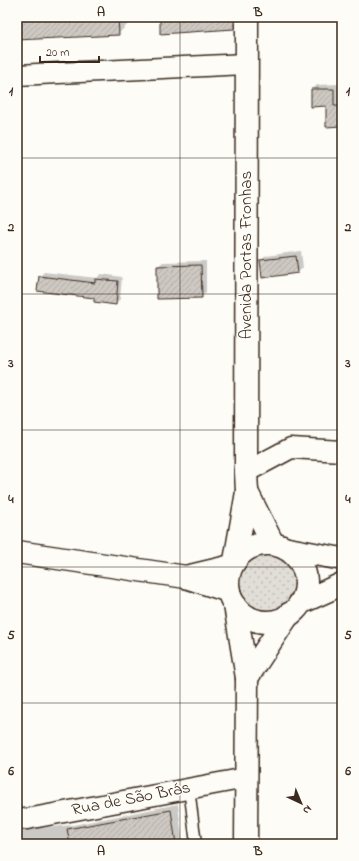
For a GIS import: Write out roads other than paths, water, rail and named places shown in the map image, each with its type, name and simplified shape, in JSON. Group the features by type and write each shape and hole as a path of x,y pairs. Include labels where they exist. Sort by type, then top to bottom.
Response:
{"main road":[{"name":"Avenida Portas Fronhas","path":"234,563 246,482 246,17"},
{"name":"Avenida Portas Fronhas","path":"246,482 281,547"},
{"path":"246,844 247,678 228,581 234,563 241,553 251,547 262,544 342,559"},
{"path":"247,678 295,609 305,592 306,580 303,568 297,558 281,547"},
{"path":"17,552 186,577 232,598 244,614 254,620 267,622 279,620 295,609 342,584"},
{"path":"186,577 234,563"}],"street":[{"path":"17,75 246,64"},
{"path":"246,482 291,448 342,451"},
{"name":"Rua de São Brás","path":"17,818 27,819 246,778"}],"lane":[{"path":"189,788 196,844"}]}
